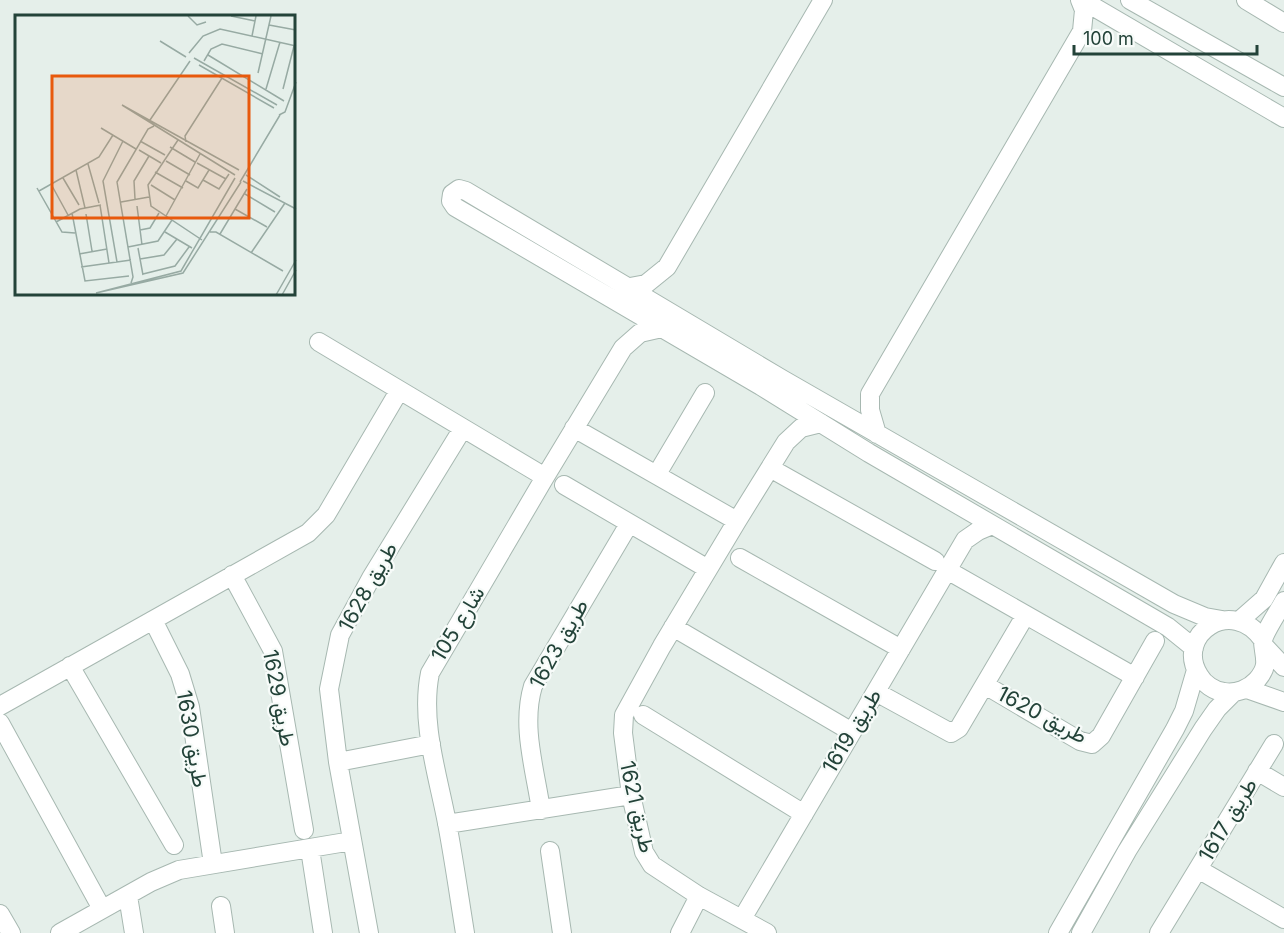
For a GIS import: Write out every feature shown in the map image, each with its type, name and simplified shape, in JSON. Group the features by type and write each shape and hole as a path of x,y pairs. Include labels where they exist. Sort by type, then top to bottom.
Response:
{"street":[{"path":"675,314 666,296 667,267 823,0"},
{"path":"1081,0 1284,118"},
{"path":"831,407 855,402 870,394 1082,31 1084,10 1081,0"},
{"path":"1130,0 1284,87"},
{"path":"1246,0 1284,22"},
{"path":"1082,31 1101,19 1112,17"},
{"path":"1194,648 1168,627 662,328 625,295 466,191 459,189 453,194 451,201 455,207 625,295 675,314 877,434 1174,604 1205,617 1249,625 1284,668"},
{"path":"625,295 646,284 667,267"},
{"name":"شارع 105","path":"623,348 626,325 625,295"},
{"name":"شارع 105","path":"465,933 431,744 426,693 430,673 623,348 640,333 662,328"},
{"path":"319,342 545,477"},
{"path":"0,706 308,533 326,515 399,391"},
{"path":"657,474 705,393"},
{"path":"870,394 871,418 877,434"},
{"name":"طريق 1621","path":"786,402 790,422 786,442"},
{"name":"طريق 1621","path":"767,933 699,896 652,865 644,852 631,795 623,733 624,715 673,627 786,442 801,428 821,423"},
{"name":"طريق 1628","path":"369,933 338,762 329,689 340,635 371,578 463,428"},
{"path":"574,428 736,521"},
{"path":"770,468 1135,677"},
{"path":"564,485 708,569"},
{"name":"طريق 1619","path":"965,540 966,509"},
{"name":"طريق 1623","path":"542,810 527,720 528,703 533,686 629,524"},
{"name":"طريق 1619","path":"742,919 901,649 941,566 965,540 992,525"},
{"path":"740,558 901,649"},
{"path":"1284,563 1264,599 1231,620 1209,625 1199,635 1193,659 1202,680 1211,688 1222,692 1240,691 1284,702"},
{"name":"طريق 1629","path":"232,575 273,651 304,830"},
{"path":"1081,933 1127,851 1203,729 1217,709 1256,681 1263,671 1267,660 1264,644 1284,601"},
{"name":"طريق 1620","path":"876,692 951,733 959,728 1025,616"},
{"name":"طريق 1630","path":"153,620 180,674 189,707 213,864"},
{"path":"673,627 852,732"},
{"name":"طريق 1620","path":"985,685 1080,741 1092,744 1101,736 1155,641"},
{"path":"70,666 174,845"},
{"path":"1058,933 1175,729 1191,691 1196,670"},
{"path":"643,715 804,814"},
{"path":"0,723 102,909"},
{"path":"338,762 431,744"},
{"name":"طريق 1617","path":"1159,933 1274,744"},
{"name":"طريق 1617","path":"1257,771 1284,787"},
{"path":"447,824 631,795"},
{"path":"60,933 151,882 179,870 352,841"},
{"path":"310,849 323,933"},
{"path":"550,851 562,933"},
{"name":"طريق 1617","path":"1198,869 1284,919"},
{"path":"128,896 134,933"},
{"path":"680,933 699,896"},
{"path":"221,906 225,933"},
{"path":"0,914 11,933"}]}
